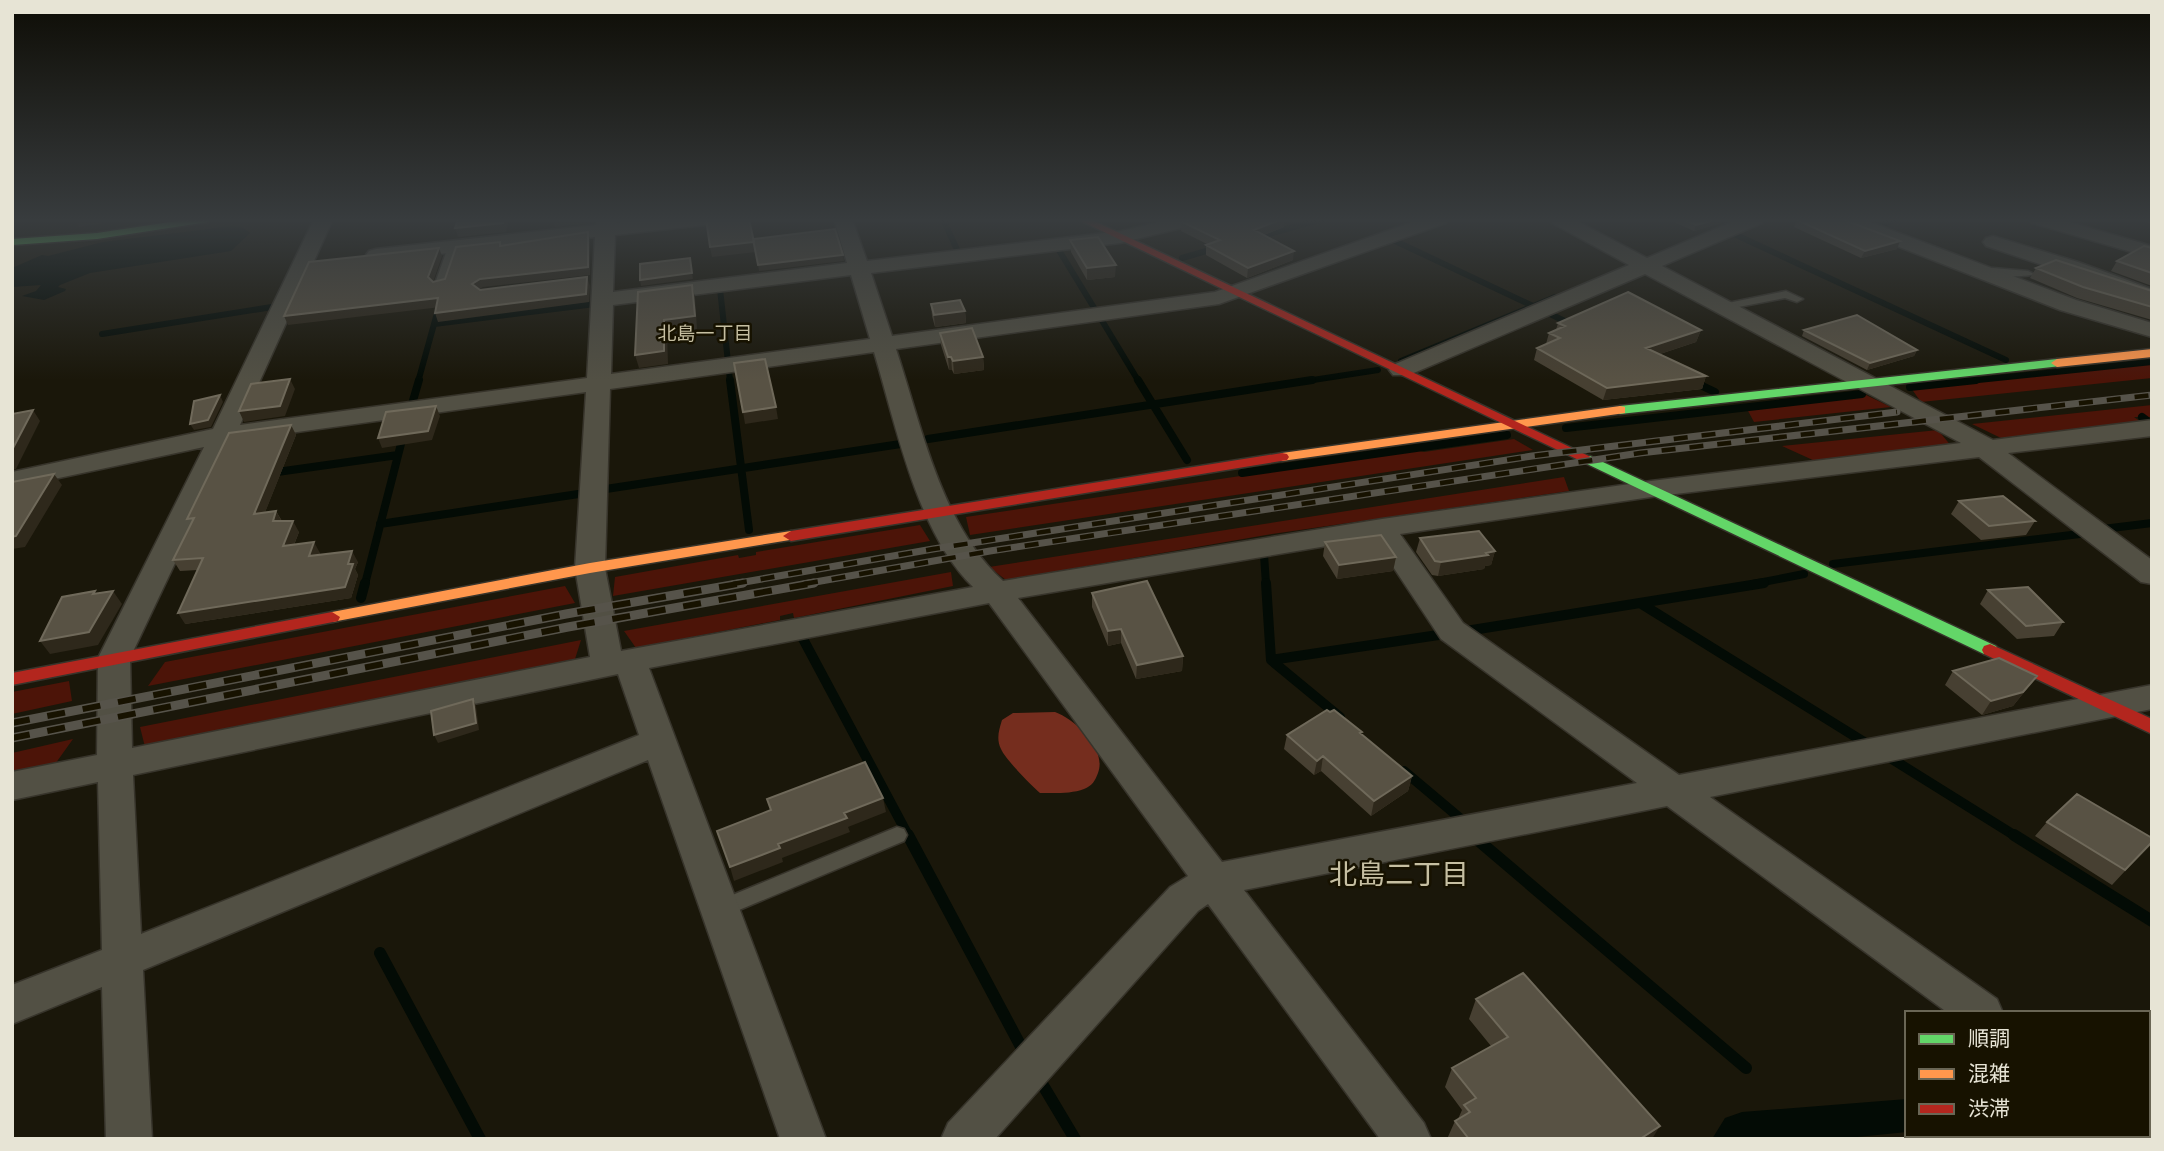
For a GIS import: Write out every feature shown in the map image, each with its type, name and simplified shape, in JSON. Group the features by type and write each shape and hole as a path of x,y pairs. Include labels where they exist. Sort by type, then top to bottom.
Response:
{"street":[{"path":"130,1139 115,763 114,657 223,435 298,273"},
{"path":"601,273 599,384 590,568 619,663 659,741 803,1139"},
{"path":"599,286 791,273"},
{"path":"860,273 936,510 972,569 997,592 1408,1139"},
{"path":"1196,273 2152,727"},
{"path":"12,480 223,435 1219,298 1287,273"},
{"path":"1401,370 1628,273"},
{"path":"1660,273 1986,447 2152,575"},
{"path":"1984,273 2068,305 2152,330"},
{"path":"2089,273 2152,296"},
{"path":"12,678 590,568 1319,450 1862,382 2152,353"},
{"path":"12,786 619,663 997,592 1382,528 1651,489 2152,428"},
{"path":"1382,528 1452,631 1979,1011"},
{"path":"964,1139 1184,898 1213,880 2152,698"},
{"path":"12,1005 659,741"}],"lane":[{"path":"440,286 444,273"},
{"path":"2008,273 2028,275"},
{"path":"1723,307 1786,294 1797,299"},
{"path":"720,909 897,835"}],"shaded area":[{"path":"12,273 92,273 60,285 58,287 66,289 65,291 44,300 22,296 36,291 41,285 12,287"},
{"path":"2152,364 2152,378 1921,402 1911,388"},
{"path":"1866,395 1891,407 1754,422 1747,409"},
{"path":"2152,405 2152,417 2134,417 2141,422 2001,438 1972,424"},
{"path":"1938,430 1952,447 1815,461 1782,446"},
{"path":"1514,439 1533,450 970,535 966,517 1415,450 1424,452"},
{"path":"1564,477 1569,491 1272,534 1006,580 989,567"},
{"path":"920,525 930,541 613,596 615,577 738,555 739,558 756,555 756,552"},
{"path":"951,572 953,586 794,618 793,613 780,616 780,620 636,648 624,631"},
{"path":"565,586 575,603 148,686 165,662"},
{"path":"581,640 575,659 145,747 140,727"},
{"path":"69,681 72,701 12,714 12,692"},
{"path":"1055,712 1088,736 1098,754 1100,764 1093,783 1084,789 1040,793 1004,754 999,742 999,731 1002,720 1013,713"},
{"path":"73,739 53,767 12,777 12,753"},
{"path":"1905,1099 1905,1132 1837,1139 1712,1139 1725,1118 1742,1112"}],"building":[{"path":"304,273 430,273 428,277 433,282 445,279 447,273 537,273 480,279 472,284 480,290 587,277 586,294 435,313 438,298 284,316"},
{"path":"640,273 692,273 692,273 640,280"},
{"path":"2048,273 2095,273 2152,291 2152,307 2083,287"},
{"path":"692,285 695,316 664,320 664,351 635,355 638,292"},
{"path":"1628,292 1701,330 1646,348 1706,376 1607,388 1537,348 1560,338 1549,333 1565,326 1558,323"},
{"path":"960,300 965,311 934,315 931,304"},
{"path":"1857,315 1917,350 1870,363 1804,330"},
{"path":"972,328 983,357 953,361 948,357 940,333"},
{"path":"765,359 776,407 743,412 734,363"},
{"path":"290,379 280,406 239,411 251,384"},
{"path":"220,395 208,420 190,424 194,401"},
{"path":"436,406 428,431 378,438 386,412"},
{"path":"33,410 12,450 12,414"},
{"path":"291,425 254,514 276,511 273,521 293,521 283,546 314,542 309,556 352,551 348,564 353,564 345,587 178,613 203,558 173,560 194,518 187,519 229,433"},
{"path":"54,474 16,536 12,537 12,482"},
{"path":"2003,496 2035,521 1989,526 1959,501"},
{"path":"1479,531 1495,551 1486,553 1488,555 1441,562 1435,561 1420,538"},
{"path":"1381,535 1396,557 1339,565 1325,542"},
{"path":"1147,581 1183,656 1137,665 1121,629 1108,631 1092,593"},
{"path":"2028,587 2063,622 2026,626 1988,590"},
{"path":"95,591 93,594 113,591 89,632 40,641 62,597"},
{"path":"1999,658 2037,676 2023,692 1991,701 1953,671"},
{"path":"473,699 476,723 434,735 431,711"},
{"path":"1327,710 1334,710 1412,776 1374,801 1323,756 1317,761 1287,735"},
{"path":"865,762 883,798 844,813 847,818 778,844 780,848 730,867 717,831 771,810 767,799"},
{"path":"2077,794 2152,838 2152,842 2125,870 2047,822"},
{"path":"1523,973 1660,1126 1640,1139 1469,1139 1455,1121 1470,1112 1464,1105 1476,1098 1452,1068 1508,1037 1476,999"}],"waterway":[{"path":"1073,273 1096,311"},
{"path":"1462,273 1533,306"},
{"path":"1818,273 2006,360"},
{"path":"720,289 728,362"},
{"path":"1401,361 1555,297"},
{"path":"434,324 595,304"},
{"path":"434,324 439,306"},
{"path":"102,334 272,307"},
{"path":"1550,314 1573,325"},
{"path":"1101,319 1139,382"},
{"path":"418,382 434,324"},
{"path":"1959,382 2152,362"},
{"path":"729,370 730,382"},
{"path":"1300,382 1378,370"},
{"path":"412,404 419,380"},
{"path":"730,380 741,468"},
{"path":"1138,380 1153,404"},
{"path":"1153,404 1312,380"},
{"path":"1910,387 1976,380"},
{"path":"1694,382 1715,392"},
{"path":"1566,428 1862,394"},
{"path":"928,439 1153,404"},
{"path":"1153,404 1187,460"},
{"path":"2142,417 2146,420"},
{"path":"1242,473 1507,435"},
{"path":"380,524 403,436"},
{"path":"741,468 907,443"},
{"path":"270,473 398,455"},
{"path":"606,489 741,468"},
{"path":"741,468 749,530"},
{"path":"380,524 585,493"},
{"path":"2103,529 2152,523"},
{"path":"365,584 380,524"},
{"path":"1833,564 2088,533"},
{"path":"1264,555 1266,584"},
{"path":"1753,584 1804,574"},
{"path":"361,598 365,583"},
{"path":"1266,583 1271,660"},
{"path":"1466,631 1764,583"},
{"path":"1640,603 1864,742"},
{"path":"1271,660 1445,634"},
{"path":"802,637 909,837"},
{"path":"1271,660 1340,717"},
{"path":"1892,759 2017,837"},
{"path":"1404,771 1461,819"},
{"path":"908,835 1025,1054"},
{"path":"2014,835 2152,921"},
{"path":"1479,841 1746,1068"},
{"path":"380,953 480,1139"},
{"path":"1041,1082 1075,1139"}],"railway":[{"path":"804,584 990,551 1640,453 2152,395"},
{"path":"733,584 933,549 1532,456 1897,412"},
{"path":"12,723 566,614 743,583"},
{"path":"12,738 568,627 814,583"}],"traffic: fast":[{"path":"1620,410 2057,363"},
{"path":"1590,460 1990,650"}],"traffic: slow":[{"path":"2057,363 2152,353"},
{"path":"1282,457 1620,410"},
{"path":"332,617 590,568 791,536"}],"traffic: jam":[{"path":"1195,273 1590,460"},
{"path":"791,536 1282,457"},
{"path":"12,679 332,617"},
{"path":"1990,650 2152,727"}],"district":[{"name":"北島一丁目","path":"705,333"},
{"name":"北島二丁目","path":"1399,874"}]}
